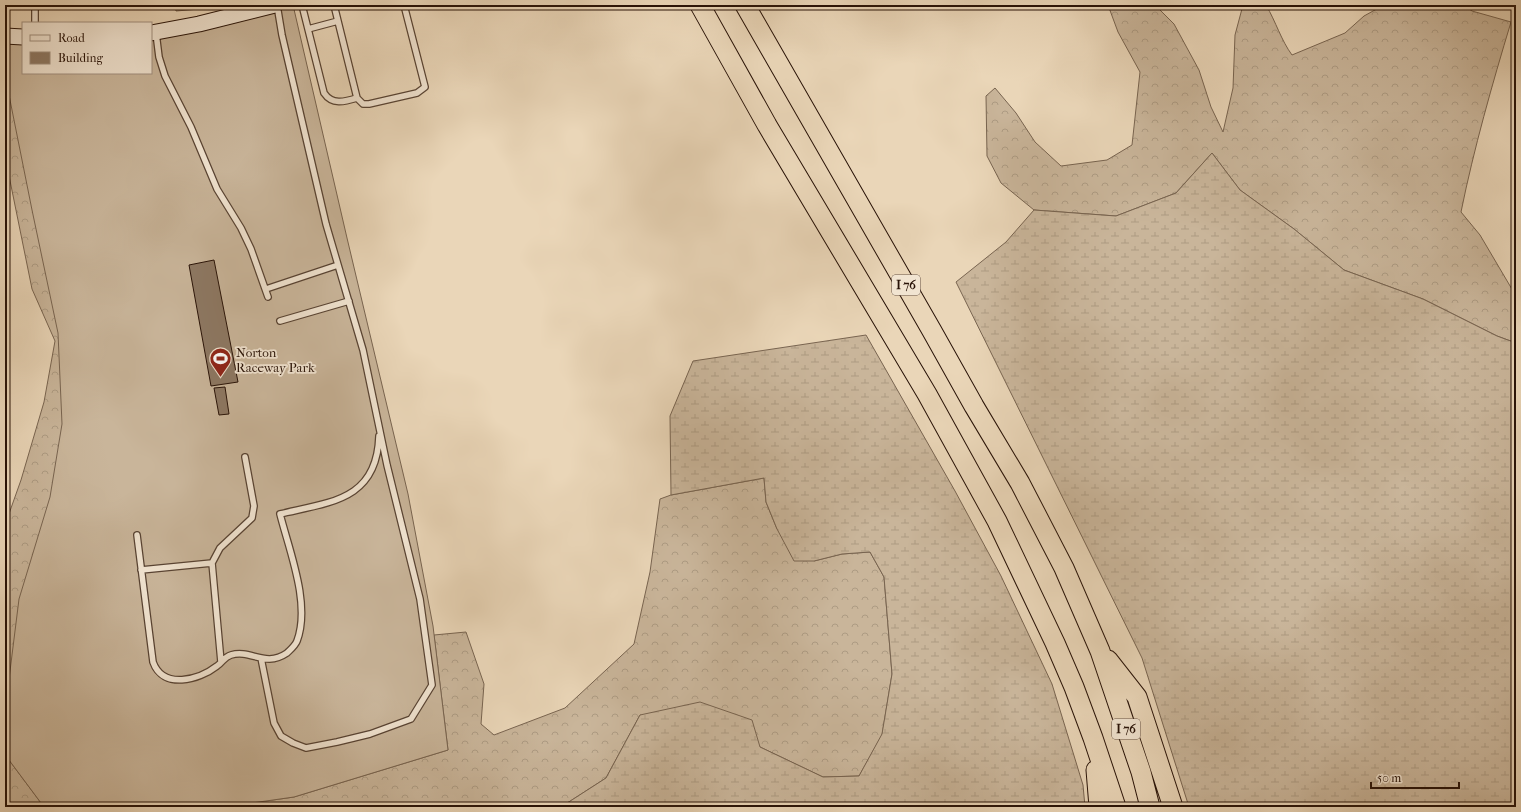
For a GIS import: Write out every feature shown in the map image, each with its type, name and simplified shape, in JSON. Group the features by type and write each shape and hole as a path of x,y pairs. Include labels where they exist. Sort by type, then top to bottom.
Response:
{"highway":[{"name":"I 76","path":"700,5 767,125 927,394 997,521 1055,643 1086,718 1116,807"},
{"name":"I 76","path":"745,5 974,406 1020,482 1064,568 1100,651 1141,772 1150,807"},
{"path":"1100,651 1137,697 1173,807"},
{"path":"1086,718 1095,765 1099,807"}],"street":[{"path":"154,33 199,24 276,5"},
{"path":"5,36 22,37"}],"lane":[{"path":"35,5 35,22"},
{"path":"261,658 274,723 282,736 293,743 306,748 370,734 411,719 432,685 420,599 363,350 326,224 276,5"},
{"path":"302,5 324,93 327,98 343,102 357,98"},
{"path":"334,5 357,98 363,104 417,93 424,87 404,5"},
{"path":"308,28 338,21"},
{"path":"154,33 164,76 190,127 217,189 252,249 268,296"},
{"path":"266,289 338,265"},
{"path":"280,321 349,301"},
{"path":"136,535 153,662 160,674 168,678 179,680 189,679 211,670 225,658 237,654 274,659 291,650 296,642 301,620 300,599 296,576 280,514 337,500 354,492 366,481 375,465 379,450 380,428"},
{"path":"221,662 212,563 220,548 252,518 254,506 245,457"},
{"path":"141,570 212,563"}],"green space":[{"path":"175,5 210,5 211,8 176,11"},
{"name":"Norton Raceway Park","path":"275,5 293,5 408,494 433,626 448,750 294,797 224,807 44,807 9,760 8,687 19,599 50,497 62,424 58,333 5,75 5,36 22,37 22,74 152,74 152,33"},
{"path":"1108,5 1155,5 1174,24 1199,70 1211,107 1223,132 1233,88 1235,35 1243,5 1266,5 1292,55 1345,33 1364,16 1384,5 1464,5 1472,11 1511,22 1484,117 1461,212 1480,235 1516,296 1516,343 1497,336 1423,299 1344,270 1294,229 1240,190 1212,153 1176,193 1116,216 1034,210 1001,183 987,156 986,96 995,88 1016,113 1035,142 1061,166 1107,160 1132,145 1140,72 1118,32"},
{"path":"5,43 23,74 88,437 9,760 44,807 5,807 5,525 21,480 44,402 55,341 32,289 5,156"},
{"path":"1212,153 1240,190 1294,229 1344,270 1423,299 1497,336 1516,343 1516,807 1189,807 1142,658 956,282 1006,242 1034,210 1116,216 1176,193"},
{"path":"866,335 955,491 1001,576 1052,684 1083,785 1085,807 561,807 606,778 640,715 700,702 752,720 760,747 823,777 859,776 882,734 892,674 884,577 870,552 842,554 814,561 794,561 777,529 766,502 764,478 671,495 670,416 693,361"},
{"path":"764,478 766,502 777,529 814,561 842,554 870,552 884,577 892,674 882,735 859,776 823,777 760,747 640,715 606,778 561,807 224,807 294,797 448,750 434,635 466,632 484,684 481,724 494,735 565,708 634,644 650,572 660,499 671,495"}],"building":[{"path":"214,260 238,382 211,386 189,265"},
{"path":"225,387 229,414 219,415 214,388"}],"place":[{"name":"Norton Raceway Park","path":"220,378"}]}
